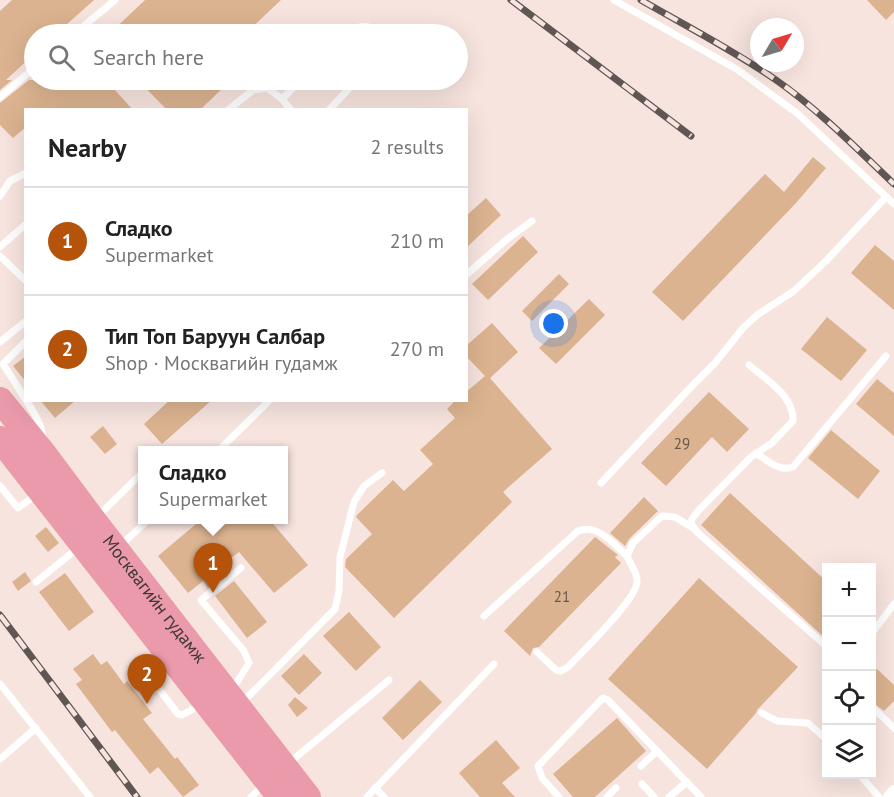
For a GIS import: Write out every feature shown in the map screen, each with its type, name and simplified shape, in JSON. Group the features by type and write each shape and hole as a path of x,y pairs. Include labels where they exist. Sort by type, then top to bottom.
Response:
{"highway":[{"name":"Москвагийн гудамж","path":"0,400 116,550 224,701 271,786 308,797"},
{"name":"Москвагийн гудамж","path":"0,440 174,661 224,701"}],"street":[{"path":"890,797 894,792"}],"lane":[{"path":"86,24 115,0"},
{"path":"614,0 738,70 798,114 894,204"},
{"path":"0,97 24,77"},
{"path":"230,108 253,90"},
{"path":"270,90 289,108"},
{"path":"282,99 291,90"},
{"path":"330,108 347,90"},
{"path":"0,196 10,181 24,174"},
{"path":"601,483 716,363 743,328 757,315 794,291 826,261 886,197"},
{"path":"468,272 532,221"},
{"path":"0,247 24,226"},
{"path":"0,256 24,279"},
{"path":"0,342 24,323"},
{"path":"24,343 3,364 24,397"},
{"path":"756,453 777,467 787,469 794,467 886,356"},
{"path":"693,528 692,519 697,512 756,453 790,427 793,421 794,415 787,399 749,365"},
{"path":"27,402 43,431 44,454"},
{"path":"223,446 268,402"},
{"path":"224,701 335,609 339,591 340,557 354,502 364,486 382,472"},
{"path":"93,521 138,477"},
{"path":"0,486 18,508 41,492"},
{"path":"627,555 633,543 662,516 675,517 693,528 822,642"},
{"path":"116,550 143,524"},
{"path":"484,616 578,531 586,527 596,530 627,555 637,578 636,588 616,615 568,667 561,671 556,670 537,652"},
{"path":"36,582 82,545"},
{"path":"224,701 249,663 244,651 201,600 241,568"},
{"path":"876,628 894,604"},
{"path":"367,797 494,664"},
{"path":"271,786 389,680"},
{"path":"0,684 90,797"},
{"path":"559,797 542,778 538,766 603,698 608,700 702,797"},
{"path":"876,711 894,728"},
{"path":"762,713 777,721 808,723 822,735"},
{"path":"0,759 36,728"},
{"path":"641,766 657,751"},
{"path":"863,779 879,797"},
{"path":"669,797 687,782"},
{"path":"642,784 654,797"},
{"path":"375,788 384,797"},
{"path":"607,797 616,788"}],"building":[{"path":"12,0 94,0 67,24 24,24 24,63 6,80 12,80 0,90 0,11"},
{"path":"145,0 281,0 256,24 120,24"},
{"path":"867,0 894,0 894,12 886,20"},
{"path":"24,84 24,90 115,90 131,108 24,108 24,129 13,138 0,125 0,103"},
{"path":"148,90 221,90 202,108 165,108"},
{"path":"813,157 826,168 796,203 683,321 652,292 765,174 784,192"},
{"path":"486,198 501,215 468,246 468,214"},
{"path":"523,236 538,252 488,300 472,284"},
{"path":"875,245 894,261 894,310 851,273"},
{"path":"559,274 569,284 532,321 522,311"},
{"path":"589,299 605,315 556,364 539,348"},
{"path":"827,317 867,350 841,381 801,349"},
{"path":"492,323 518,352 490,378 552,449 503,492 512,502 394,618 345,567 346,559 372,534 356,517 393,480 404,491 433,464 420,450 455,418 447,409 454,402 468,402 468,390 485,376 468,358 468,344"},
{"path":"24,358 24,380 13,366"},
{"path":"877,379 894,393 894,436 856,404"},
{"path":"709,392 749,429 727,452 712,437 666,486 641,463"},
{"path":"42,402 74,402 55,418"},
{"path":"168,402 210,402 162,444 144,424"},
{"path":"103,426 117,444 105,454 90,437"},
{"path":"831,430 880,471 858,499 808,458"},
{"path":"730,493 822,577 822,635 701,525"},
{"path":"644,497 658,511 629,539 625,546 610,533"},
{"path":"196,524 273,524 308,565 274,593 239,552 222,565 227,572 208,588 203,581 188,593 158,556"},
{"path":"46,527 59,543 48,552 35,536"},
{"path":"595,537 618,555 615,557 621,563 539,647 533,648 530,656 504,631"},
{"path":"25,572 31,581 18,591 12,582"},
{"path":"65,573 94,612 69,631 39,592"},
{"path":"699,578 798,667 757,710 707,769 608,679"},
{"path":"234,581 267,622 247,638 215,596"},
{"path":"349,612 381,647 356,671 323,636"},
{"path":"93,654 101,665 107,661 124,684 127,681 152,713 143,719 199,785 183,797 158,767 150,774 115,730 112,732 76,684 82,680 73,669"},
{"path":"304,654 322,673 299,695 281,676"},
{"path":"876,670 894,685 894,701 884,711 876,705"},
{"path":"420,680 442,702 403,740 382,718"},
{"path":"295,697 308,708 297,717 288,705"},
{"path":"617,718 646,751 595,797 573,797 553,774"},
{"path":"496,740 520,768 502,783 515,797 480,797 459,773"}],"railway":[{"path":"511,0 691,136"},
{"path":"641,0 726,48 776,80 822,117 894,184"},
{"path":"0,615 137,797"}],"place":[{"name":"Сладко","path":"213,593"},
{"name":"Тип Топ Баруун Салбар","path":"147,704"}]}
